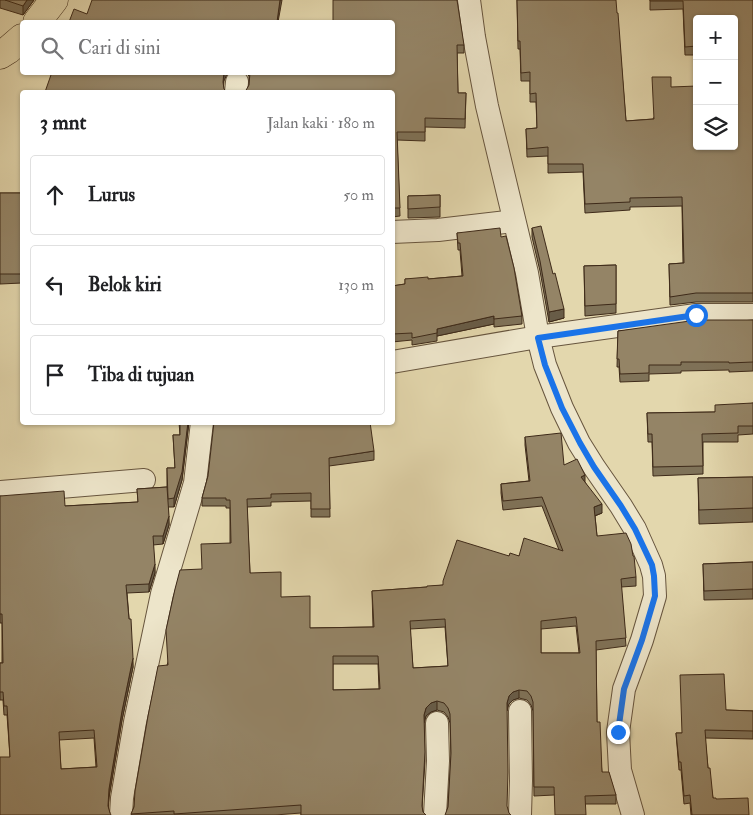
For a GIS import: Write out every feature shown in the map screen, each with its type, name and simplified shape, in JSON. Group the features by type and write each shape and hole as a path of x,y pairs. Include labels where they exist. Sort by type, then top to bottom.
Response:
{"highway":[{"path":"39,20 54,0"},
{"path":"0,55 20,40"}],"street":[{"path":"468,0 487,106 527,273 538,338 545,365 562,408 580,443 635,529 652,565 655,596 642,640 624,689 618,732 620,770 633,815"},
{"path":"395,232 438,230 514,221"},
{"path":"395,362 696,315 753,315"},
{"path":"120,815 135,722 162,594 194,483 202,425"},
{"path":"0,492 144,480"},
{"path":"520,711 522,781 520,815"},
{"path":"435,815 438,761 437,723"}],"building":[{"path":"5,0 27,0 23,6"},
{"path":"92,0 280,0 277,20 70,20 74,9 87,14"},
{"path":"333,0 457,0 464,45 457,45 458,93 466,93 465,119 425,118 425,132 397,132 400,208 395,208 395,90 246,90 249,85 250,75 395,75 395,20 333,20"},
{"path":"517,0 616,0 626,121 654,119 652,77 671,77 671,87 693,86 693,150 738,150 738,15 693,15 693,46 685,47 683,1 650,0 753,0 753,293 696,293 670,297 669,264 684,263 682,197 630,198 630,202 585,204 583,164 548,164 548,147 527,149 526,129 537,128 536,93 530,94 530,72 521,73 520,41 518,41"},
{"path":"51,75 224,75 225,90 46,90"},
{"path":"0,193 20,193 20,274 0,274"},
{"path":"440,195 440,207 408,209 408,196"},
{"path":"541,226 564,309 549,312 532,228"},
{"path":"500,228 501,237 506,236 514,268 522,316 494,319 494,316 437,329 437,333 412,338 412,333 395,334 395,286 405,284 405,279 463,276 460,243 458,243 457,233"},
{"path":"616,265 616,304 585,306 584,266"},
{"path":"697,320 753,320 753,362 681,362 681,365 649,365 649,373 620,374 619,359 617,359 618,331"},
{"path":"753,403 753,426 738,426 738,433 702,434 703,466 653,467 652,434 648,434 647,413 715,412 715,405"},
{"path":"180,425 188,425 182,472 174,498 168,499 167,468 175,468 173,435 180,435"},
{"path":"214,425 370,425 374,451 329,458 330,509 311,509 311,493 271,494 271,498 247,499 250,573 281,572 281,597 310,596 310,628 374,627 372,591 443,585 457,540 509,556 510,553 519,556 524,538 563,551 542,497 503,501 501,484 530,481 525,437 561,433 564,465 577,459 585,475 581,477 602,504 594,507 597,536 626,533 634,556 636,577 621,579 626,638 596,641 597,722 600,722 602,772 609,772 616,795 585,796 586,815 555,815 554,787 534,787 533,702 527,691 519,690 509,696 507,703 507,806 511,815 445,815 448,807 451,753 450,714 444,703 437,701 431,703 426,708 424,715 425,752 422,806 423,812 426,815 301,815 301,805 174,814 174,811 131,814 134,807 135,791 158,666 168,665 166,630 180,570 202,569 201,544 231,543 230,500 226,500 226,498 202,498 208,476","holes":["576,617 580,653 541,653 541,621","445,619 448,666 413,668 410,621","333,656 378,656 380,689 333,690"]},
{"path":"753,477 753,508 699,510 698,478"},
{"path":"167,487 169,516 163,536 153,536 155,564 149,584 126,585 129,619 131,619 133,658 109,789 108,806 111,815 0,815 0,757 10,757 7,706 4,706 3,692 0,692 0,663 3,663 2,614 0,614 0,496 64,491 65,506 138,502 137,489","holes":["94,730 97,767 61,769 59,732"]},
{"path":"753,562 753,589 704,591 703,564"},
{"path":"724,674 726,710 753,711 753,731 705,730 713,798 748,798 749,815 692,815 690,795 684,796 676,733 682,733 680,675"}],"route":[{"path":"618,732 624,689 642,640 655,596 652,565 635,529 594,467 562,408 545,365 538,338 696,315"}]}
